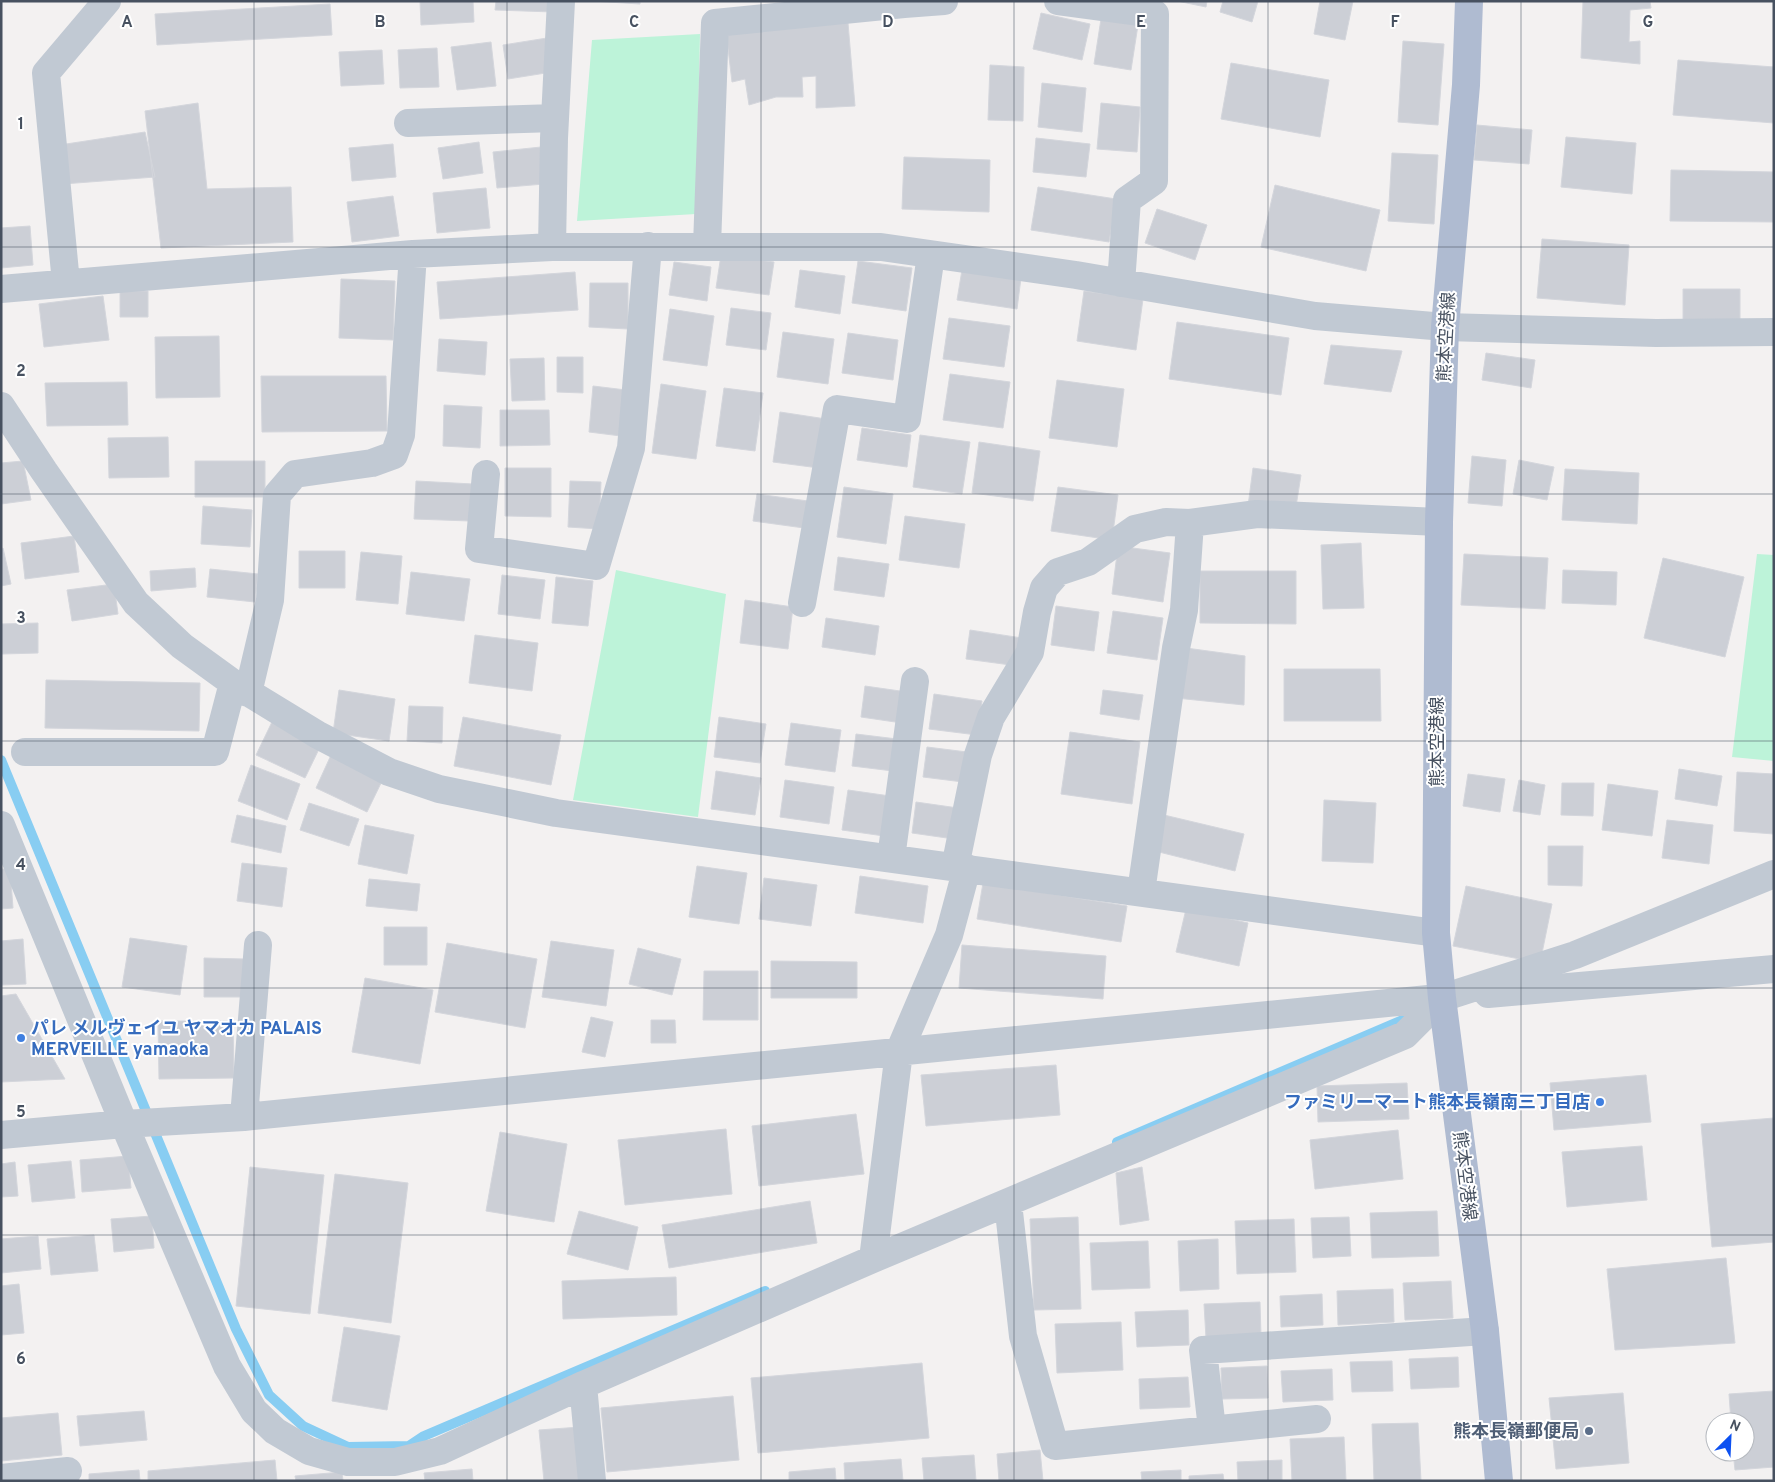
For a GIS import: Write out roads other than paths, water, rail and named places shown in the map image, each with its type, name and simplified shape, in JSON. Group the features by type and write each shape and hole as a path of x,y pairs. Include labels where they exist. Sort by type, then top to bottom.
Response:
{"main road":[{"name":"熊本空港線","path":"1469,1 1466,86 1444,327 1439,522 1436,933 1442,998 1485,1331 1499,1481"}],"street":[{"path":"66,283 46,73 107,1"},
{"path":"552,247 555,118 561,1"},
{"path":"707,246 715,23 904,2 944,1"},
{"path":"1058,1 1155,14 1154,181 1127,200 1121,283"},
{"path":"408,122 555,118"},
{"path":"486,474 479,549 596,566 631,448 648,246"},
{"path":"1,289 413,254 552,247 881,247 1121,283 1315,316 1444,327 1656,333 1774,332"},
{"path":"25,752 215,752 241,688 270,600 277,495 295,474 372,463 394,455 401,436 413,254"},
{"path":"802,603 837,409 907,418 931,255"},
{"path":"1,406 136,602 182,646 241,688 318,735 389,772 439,789 556,814 961,867 1436,933"},
{"path":"873,1259 899,1052 949,935 978,755 991,717 1030,652 1037,612 1044,588 1058,572 1088,562 1135,529 1166,522 1190,523 1257,514 1439,522"},
{"path":"1141,892 1176,648 1184,610 1190,523"},
{"path":"891,858 915,682"},
{"path":"1,825 124,1124 228,1366 254,1410 275,1431 309,1451 348,1462 395,1462 440,1450 583,1385 873,1259 1405,1035 1442,998 1575,955 1774,874"},
{"path":"244,1117 258,945"},
{"path":"1,1135 124,1124 244,1117 1442,998 1774,969"},
{"path":"1008,1203 1022,1336 1054,1446 1317,1420"},
{"path":"1212,1429 1203,1350 1485,1331"},
{"path":"583,1385 592,1481"},
{"path":"1,1478 68,1471"}],"waterway":[{"path":"1,760 236,1329 269,1395 303,1426 348,1447 409,1446 424,1436 765,1291"},
{"path":"1117,1142 1412,1016"}],"place":[{"name":"パレ メルヴェイユ ヤマオカ PALAIS MERVEILLE yamaoka","path":"21,1038"},
{"name":"ファミリーマート熊本長嶺南三丁目店","path":"1600,1102"},
{"name":"熊本長嶺郵便局","path":"1589,1431"}]}
